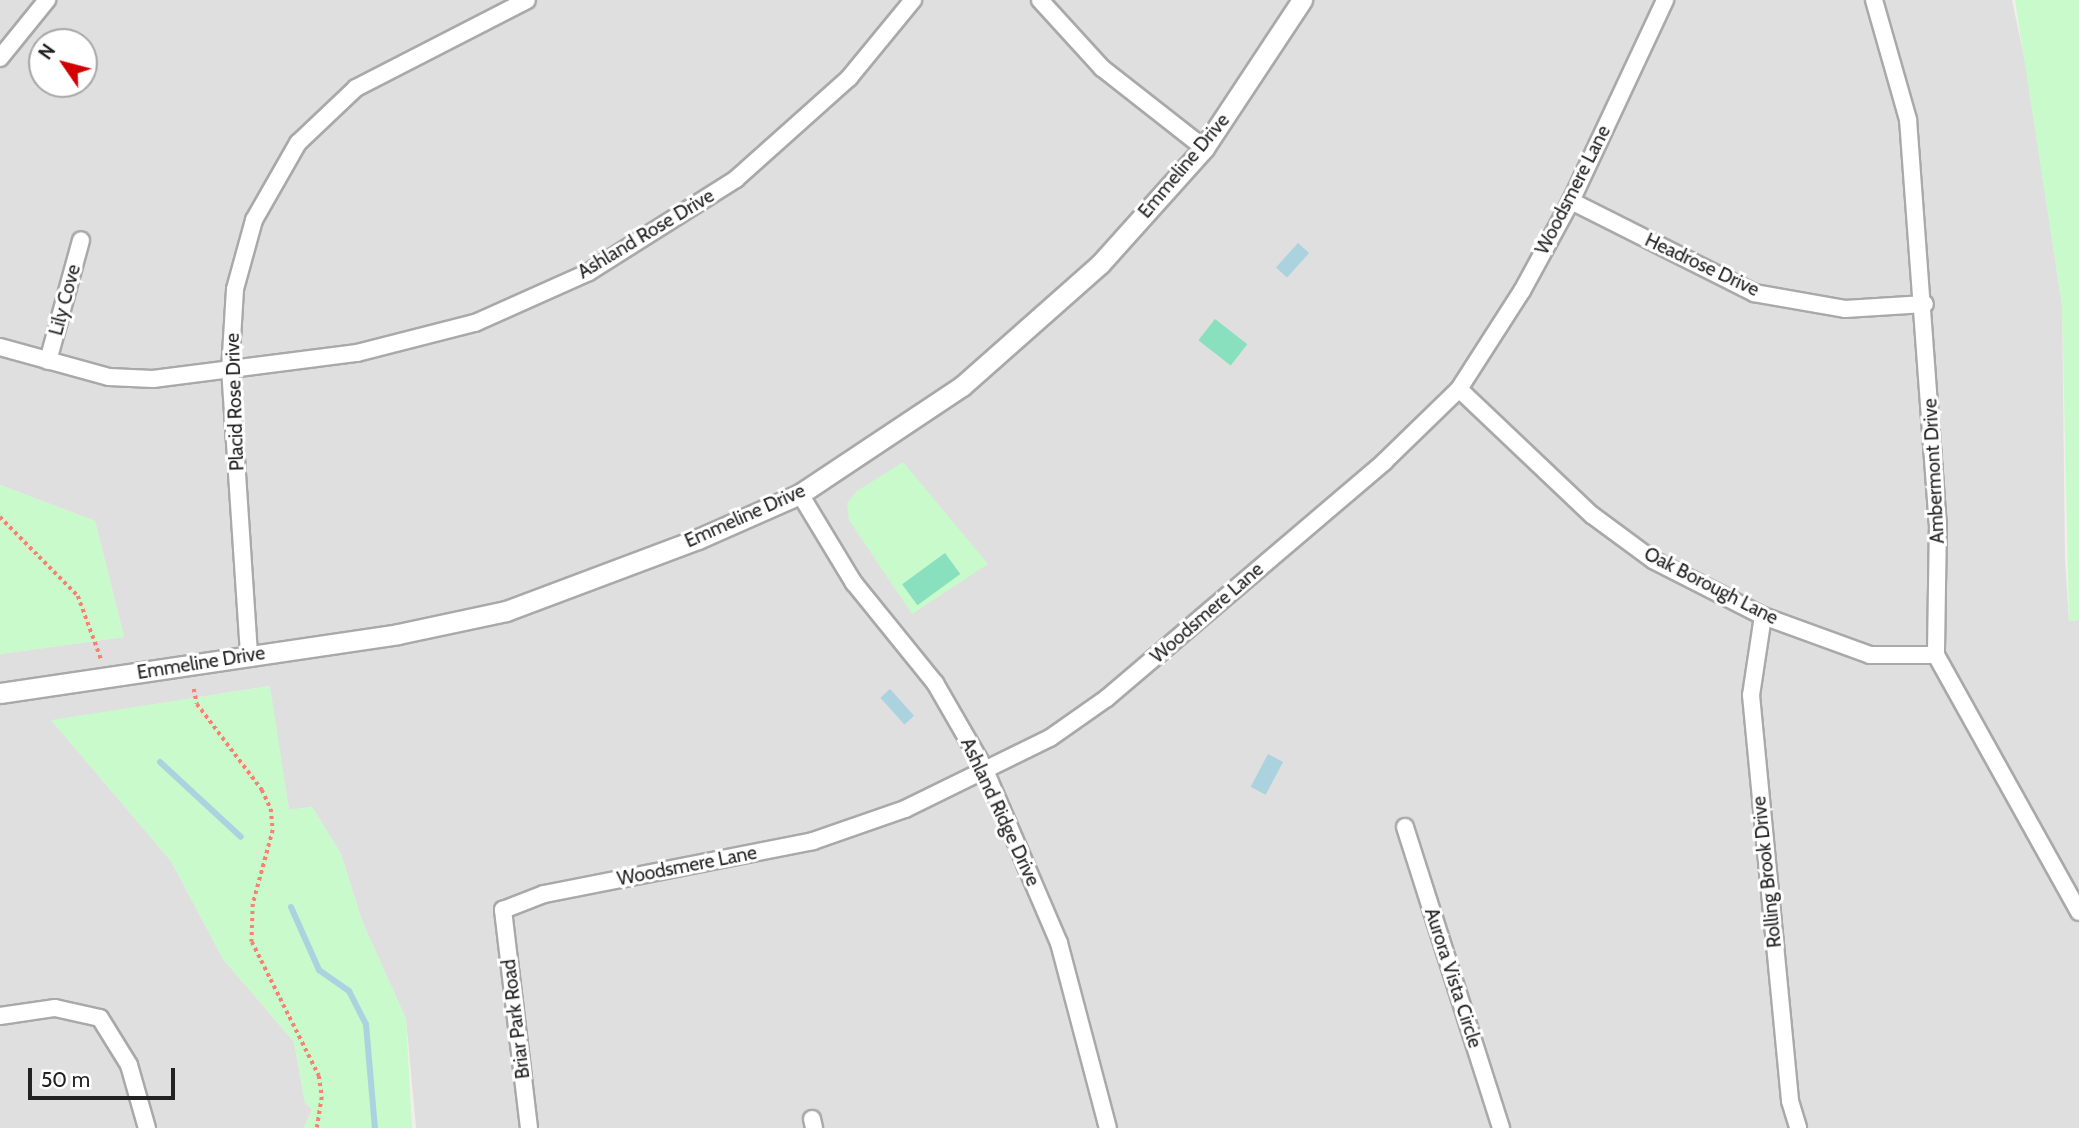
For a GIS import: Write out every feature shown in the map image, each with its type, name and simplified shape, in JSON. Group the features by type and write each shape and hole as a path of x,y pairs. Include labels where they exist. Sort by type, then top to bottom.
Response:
{"street":[{"path":"0,58 47,0"},
{"name":"Placid Rose Drive","path":"249,654 230,370 235,289 254,220 298,143 356,88 527,0"},
{"name":"Ashland Rose Drive","path":"0,347 123,379 230,370 357,353 475,323 589,272 736,179 849,78 914,0"},
{"path":"1040,0 1102,68 1204,148"},
{"name":"Emmeline Drive","path":"0,693 398,634 506,611 698,539 800,494 962,386 1100,264 1204,148 1302,0"},
{"name":"Woodsmere Lane","path":"503,910 544,894 813,841 905,809 1050,738 1107,698 1384,462 1459,389 1521,291 1571,201 1665,0"},
{"name":"Ambermont Drive","path":"1874,0 1908,119 1925,304 1938,523 1936,655 2079,912"},
{"name":"Headrose Drive","path":"1571,201 1754,293 1845,309 1925,304"},
{"name":"Lily Cove","path":"48,361 81,240"},
{"name":"Oak Borough Lane","path":"1459,389 1592,515 1653,560 1763,616 1870,655 1936,655"},
{"name":"Ashland Ridge Drive","path":"800,494 854,583 935,683 984,768 1059,943 1108,1128"},
{"name":"Rolling Brook Drive","path":"1763,616 1751,695 1790,1101 1798,1128"},
{"name":"Aurora Vista Circle","path":"1405,827 1500,1128"},
{"name":"Briar Park Road","path":"503,910 529,1128"},
{"path":"0,1016 55,1008 100,1018 129,1065 148,1128"}],"path":[{"path":"0,517 78,596 98,641"},
{"path":"194,689 197,704 262,790 271,809 273,830 253,904 252,942 319,1076 323,1097 317,1128"}],"shaded area":[{"path":"0,0 2012,0 2026,66 2062,305 2065,560 2069,621 2079,620 2079,1128 416,1128 406,1019 362,921 341,854 312,807 289,810 269,686 52,721 171,861 223,959 294,1042 305,1103 312,1109 304,1128 0,1128 0,654 124,637 95,521 0,485"}],"green space":[{"path":"2015,0 2079,0 2079,620 2069,621 2062,305"},
{"path":"1215,319 1247,344 1231,366 1198,340"},
{"path":"903,462 988,564 912,614 849,520 847,503 857,491"},
{"path":"0,485 95,521 124,637 0,654"},
{"path":"945,553 960,574 917,605 902,584"},
{"path":"270,686 289,810 312,807 341,854 362,921 406,1019 412,1128 304,1128 312,1109 305,1103 294,1042 223,959 171,861 51,720"}],"water":[{"path":"1298,243 1309,253 1287,278 1276,268"},
{"path":"890,689 914,716 904,724 880,698"},
{"path":"1268,754 1283,762 1266,795 1251,787"}],"waterway":[{"path":"160,762 241,837"},
{"path":"291,907 319,970 349,991 366,1024 375,1128"}]}
